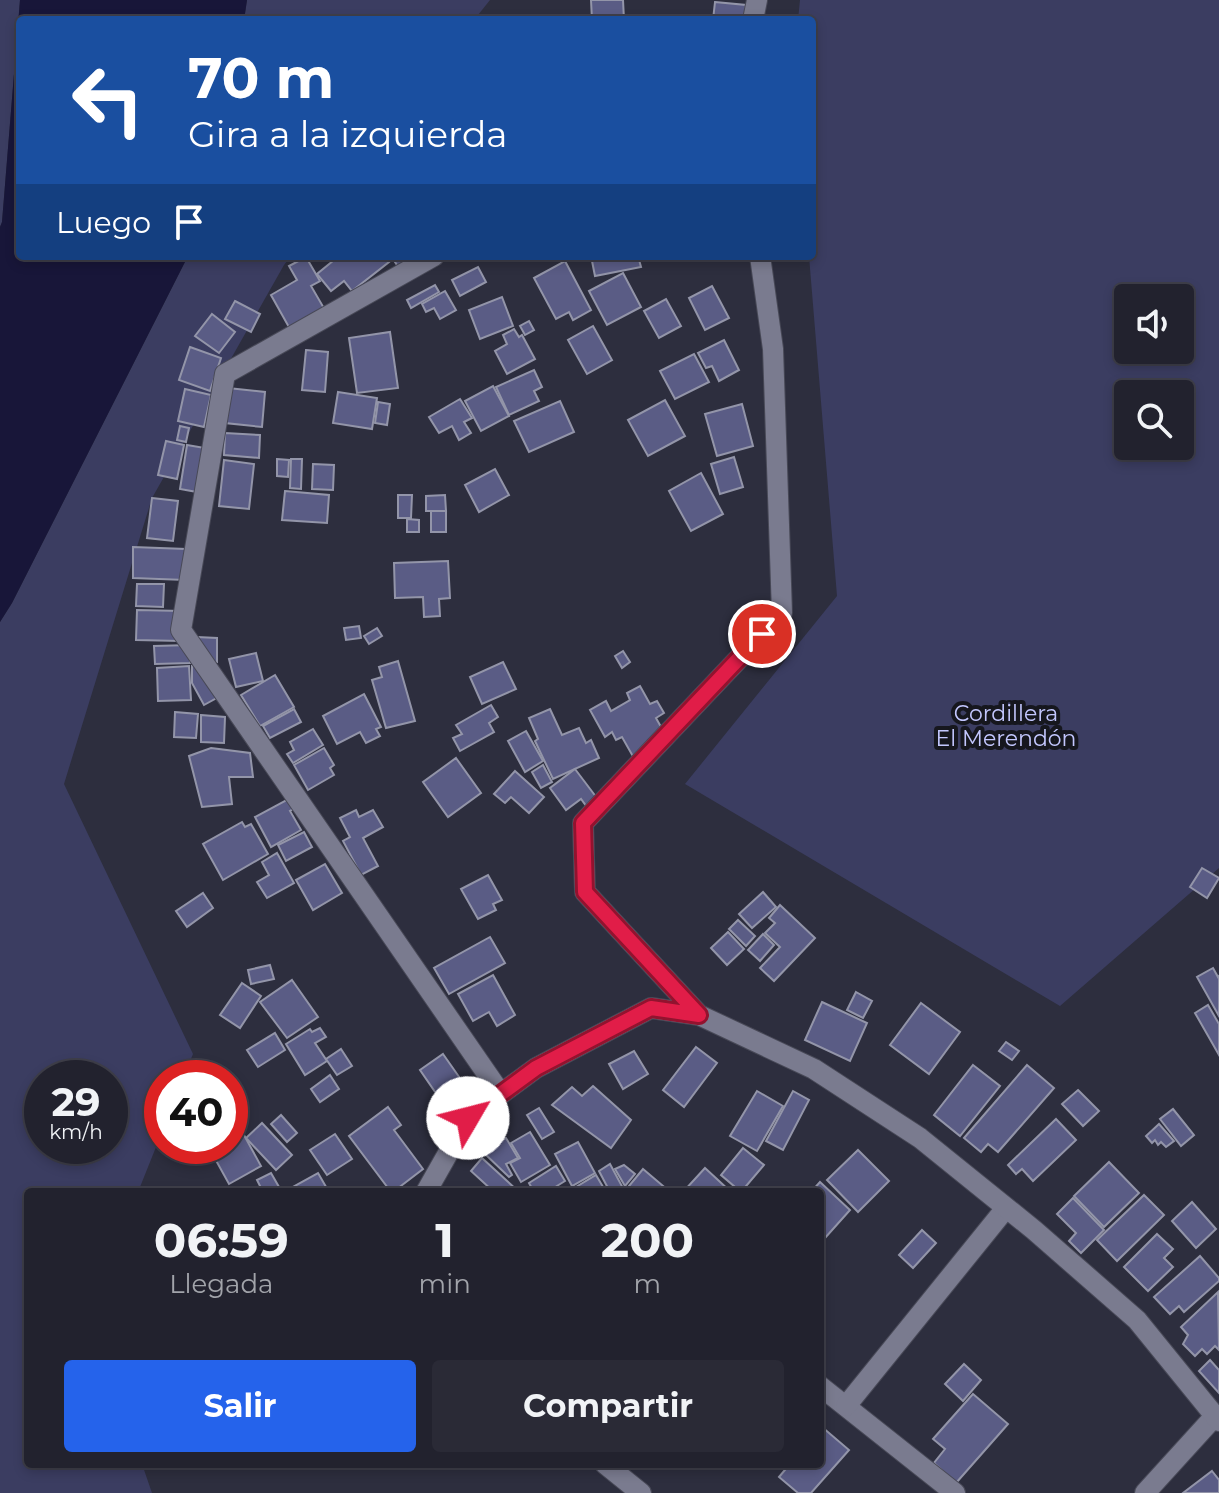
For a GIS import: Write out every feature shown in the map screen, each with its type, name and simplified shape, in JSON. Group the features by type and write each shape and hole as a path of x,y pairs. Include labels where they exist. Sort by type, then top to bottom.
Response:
{"street":[{"path":"427,260 225,374 181,630 501,1094"},
{"path":"699,1015 585,892 583,823 782,613 773,349 761,260"},
{"path":"428,1188 468,1118 536,1068 651,1008 699,1015 814,1069 920,1138 1137,1320 1217,1418 1145,1493"},
{"path":"846,1406 1006,1208"},
{"path":"824,1389 955,1493"},
{"path":"610,1468 641,1493"}],"green space":[{"path":"0,0 20,0 19,16 16,16 16,49 0,227"},
{"path":"247,0 490,0 477,16 245,16"},
{"name":"Cordillera El Merendón","path":"800,0 1219,0 1219,868 1060,1006 685,784 837,596 809,260 816,260 816,16 798,16"},
{"path":"186,260 288,260 152,498 64,784 193,1054 190,1060 144,1060 144,1164 149,1164 140,1188 24,1188 24,1468 143,1468 152,1493 0,1493 0,622"}],"shaded area":[{"path":"20,0 247,0 245,16 19,16"},
{"path":"16,49 16,260 186,260 0,622 0,227"}],"building":[{"path":"591,0 623,0 624,16 592,16"},
{"path":"715,2 746,5 745,16 713,16"},
{"path":"308,260 320,281 311,286 325,310 290,329 271,295 297,280 289,266"},
{"path":"334,260 389,262 352,291 344,281 331,291 317,274"},
{"path":"394,260 424,260 403,274"},
{"path":"592,260 639,260 641,267 595,276"},
{"path":"565,261 591,310 573,320 569,312 556,319 534,278"},
{"path":"478,267 486,282 460,296 452,280"},
{"path":"623,273 641,307 607,325 589,291"},
{"path":"435,285 439,292 411,308 407,300"},
{"path":"712,286 729,318 705,330 689,298"},
{"path":"445,291 456,310 440,319 434,308 426,312 422,304"},
{"path":"502,297 513,326 480,339 469,310"},
{"path":"666,299 681,326 659,338 644,311"},
{"path":"235,301 260,314 251,332 225,319"},
{"path":"212,314 235,332 219,353 195,336"},
{"path":"529,321 534,330 525,335 520,326"},
{"path":"593,326 612,360 587,374 568,340"},
{"path":"514,329 519,337 522,335 535,359 507,374 495,351 507,344 503,335"},
{"path":"390,332 398,388 357,393 349,338"},
{"path":"724,340 739,370 719,381 712,366 706,368 698,353"},
{"path":"190,347 221,358 210,391 179,380"},
{"path":"306,350 328,352 325,392 302,390"},
{"path":"694,354 709,382 675,399 660,371"},
{"path":"534,370 542,387 534,391 539,401 509,415 496,387"},
{"path":"493,386 509,416 481,431 465,401"},
{"path":"228,388 265,392 262,427 225,423"},
{"path":"185,389 211,395 204,427 178,421"},
{"path":"338,392 377,398 372,429 333,423"},
{"path":"460,399 472,418 464,422 471,433 459,440 452,426 439,433 429,417"},
{"path":"665,400 685,436 648,456 628,420"},
{"path":"560,401 574,432 529,452 514,421"},
{"path":"378,402 390,404 387,425 375,423"},
{"path":"742,404 753,446 717,456 705,414"},
{"path":"180,426 189,428 186,442 177,440"},
{"path":"225,433 260,435 259,458 224,455"},
{"path":"166,441 184,445 177,479 158,475"},
{"path":"187,445 205,448 197,492 180,489"},
{"path":"734,457 743,487 720,494 711,464"},
{"path":"277,459 289,460 288,477 277,476"},
{"path":"291,459 302,459 301,489 290,488"},
{"path":"224,460 254,464 249,509 219,506"},
{"path":"313,464 334,465 333,490 312,489"},
{"path":"495,469 509,495 479,512 465,485"},
{"path":"701,473 723,514 691,531 669,491"},
{"path":"285,491 329,495 327,523 282,520"},
{"path":"398,495 412,495 411,518 398,518"},
{"path":"445,495 446,511 426,511 426,496"},
{"path":"152,498 178,501 173,541 147,538"},
{"path":"431,511 446,511 446,532 431,532"},
{"path":"407,519 419,520 419,532 407,532"},
{"path":"133,547 186,549 185,580 133,578"},
{"path":"448,561 450,598 439,599 440,616 424,617 423,597 395,598 394,563"},
{"path":"137,584 164,584 163,607 136,606"},
{"path":"137,610 182,611 181,641 136,640"},
{"path":"359,626 361,638 346,640 344,628"},
{"path":"377,628 382,636 369,644 364,636"},
{"path":"197,637 217,638 217,662 196,661"},
{"path":"190,645 190,663 155,664 154,646"},
{"path":"623,651 630,662 622,668 615,656"},
{"path":"256,653 263,681 236,687 229,659"},
{"path":"398,661 415,721 386,728 372,680 382,677 379,667"},
{"path":"503,662 516,689 482,704 470,677"},
{"path":"206,665 222,695 204,705 192,683 192,666"},
{"path":"189,666 191,700 158,701 157,668"},
{"path":"275,675 294,707 260,726 241,695"},
{"path":"640,686 650,704 657,701 664,713 656,718 669,741 635,760 622,737 616,740 612,732 605,737 590,710 606,701 611,711 630,700 627,693"},
{"path":"364,694 381,727 376,729 380,736 366,743 360,732 337,744 323,716"},
{"path":"491,705 498,717 489,723 494,732 460,751 453,738 462,734 456,725"},
{"path":"294,709 301,722 270,738 263,726"},
{"path":"550,709 562,735 579,728 586,743 591,740 599,758 553,779 535,741 538,739 529,718"},
{"path":"175,712 198,714 196,738 174,737"},
{"path":"201,715 225,717 224,743 201,742"},
{"path":"313,729 323,745 293,763 287,754 294,750 290,742"},
{"path":"526,731 543,761 525,772 508,741"},
{"path":"211,748 250,753 253,777 229,777 232,804 202,807 189,756"},
{"path":"324,748 334,765 330,768 334,775 308,790 294,765"},
{"path":"456,758 481,793 448,817 423,782"},
{"path":"543,765 552,782 541,788 532,772"},
{"path":"575,769 606,810 595,818 581,799 566,810 550,788"},
{"path":"515,771 544,797 529,813 511,797 505,803 494,794"},
{"path":"294,796 299,806 290,811 301,830 271,847 255,817"},
{"path":"356,810 359,817 373,810 383,827 363,838 378,866 361,875 343,841 350,837 340,818"},
{"path":"242,822 245,827 251,824 268,854 223,880 203,844"},
{"path":"304,832 312,847 286,861 278,845"},
{"path":"277,853 294,883 267,898 257,882 269,875 262,862"},
{"path":"325,864 342,893 313,910 296,880"},
{"path":"1202,868 1219,878 1207,898 1190,887"},
{"path":"488,875 502,900 493,904 496,910 478,919 461,889"},
{"path":"763,892 776,907 752,928 739,914"},
{"path":"203,893 213,908 187,927 176,911"},
{"path":"780,905 815,938 774,981 760,968 780,947 765,933 775,923 769,918"},
{"path":"738,920 755,936 746,946 729,929"},
{"path":"728,932 744,949 727,965 711,948"},
{"path":"763,934 774,945 760,961 748,950"},
{"path":"490,937 505,963 449,994 434,968"},
{"path":"270,965 274,979 251,984 248,970"},
{"path":"1213,968 1219,976 1219,1016 1197,977"},
{"path":"493,975 515,1015 497,1026 489,1012 473,1021 458,994"},
{"path":"292,980 318,1017 287,1038 260,1002"},
{"path":"242,983 261,996 240,1028 220,1015"},
{"path":"856,992 872,1001 863,1018 847,1010"},
{"path":"822,1002 867,1023 850,1061 805,1040"},
{"path":"921,1003 960,1032 929,1074 890,1045"},
{"path":"1208,1005 1219,1024 1219,1055 1195,1013"},
{"path":"320,1028 326,1037 315,1043 327,1061 305,1075 286,1044 310,1029 312,1032"},
{"path":"275,1033 285,1050 258,1067 247,1050"},
{"path":"1006,1042 1019,1051 1012,1060 999,1051"},
{"path":"696,1047 717,1063 684,1107 663,1090"},
{"path":"341,1049 352,1066 337,1075 326,1059"},
{"path":"634,1051 648,1074 623,1089 609,1064"},
{"path":"443,1054 476,1101 453,1118 420,1070"},
{"path":"973,1065 1000,1086 960,1136 934,1115"},
{"path":"1027,1065 1054,1088 998,1152 988,1144 981,1152 964,1138"},
{"path":"330,1075 339,1089 320,1102 311,1089"},
{"path":"593,1086 631,1120 611,1148 552,1105 572,1087 582,1096"},
{"path":"1078,1090 1099,1111 1083,1126 1062,1104"},
{"path":"757,1091 783,1106 757,1151 730,1136"},
{"path":"793,1091 809,1100 783,1150 766,1141"},
{"path":"388,1107 401,1125 394,1130 423,1169 398,1188 388,1188 349,1136"},
{"path":"539,1108 554,1132 542,1139 527,1115"},
{"path":"1173,1109 1194,1135 1181,1146 1160,1119"},
{"path":"281,1115 297,1133 287,1142 271,1124"},
{"path":"1056,1119 1076,1140 1033,1181 1022,1169 1016,1174 1008,1165"},
{"path":"262,1123 292,1155 276,1170 248,1140 248,1136"},
{"path":"1159,1124 1174,1141 1166,1147 1161,1142 1158,1145 1155,1140 1152,1143 1146,1136"},
{"path":"530,1132 550,1165 521,1182 510,1163 520,1158 511,1143"},
{"path":"335,1134 352,1159 327,1175 310,1150"},
{"path":"506,1138 518,1158 506,1164 512,1175 509,1177 485,1154"},
{"path":"248,1142 261,1166 229,1184 218,1164 248,1164"},
{"path":"578,1142 595,1173 572,1186 555,1154"},
{"path":"743,1148 764,1165 744,1188 736,1188 721,1175"},
{"path":"858,1150 889,1181 858,1212 827,1180"},
{"path":"482,1158 515,1188 490,1188 471,1171"},
{"path":"1109,1162 1139,1193 1104,1227 1074,1196"},
{"path":"610,1164 623,1188 608,1188 599,1171"},
{"path":"624,1165 635,1174 625,1186 615,1169"},
{"path":"556,1166 565,1181 554,1188 532,1188 529,1183"},
{"path":"705,1168 727,1188 687,1188"},
{"path":"643,1169 665,1188 627,1188"},
{"path":"271,1173 279,1187 261,1188 257,1180"},
{"path":"318,1173 327,1188 291,1188"},
{"path":"596,1175 604,1188 577,1188"},
{"path":"820,1182 850,1210 825,1238 824,1188 815,1188"},
{"path":"1144,1195 1164,1215 1117,1261 1097,1240"},
{"path":"1073,1198 1104,1230 1081,1253 1069,1241 1076,1233 1057,1214"},
{"path":"1192,1202 1216,1229 1196,1248 1172,1221"},
{"path":"922,1230 936,1243 913,1268 899,1255"},
{"path":"1157,1234 1173,1249 1164,1258 1173,1267 1148,1291 1124,1267"},
{"path":"1200,1256 1219,1281 1184,1312 1179,1306 1170,1314 1154,1297"},
{"path":"1218,1292 1219,1350 1215,1346 1207,1354 1202,1349 1195,1356 1183,1344 1188,1335 1181,1327"},
{"path":"1210,1360 1219,1370 1219,1393 1199,1371"},
{"path":"964,1364 981,1380 963,1401 945,1384"},
{"path":"973,1394 1008,1424 956,1483 934,1463 945,1449 933,1439"},
{"path":"824,1429 849,1450 811,1493 798,1493 779,1477 787,1468 824,1468"},
{"path":"1212,1471 1219,1480 1219,1493 1183,1493"}],"route":[{"path":"468,1118 536,1068 651,1008 699,1015 585,892 583,823 762,634"}]}
